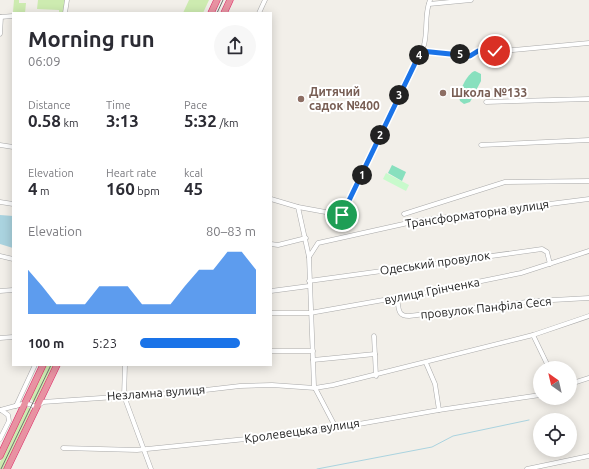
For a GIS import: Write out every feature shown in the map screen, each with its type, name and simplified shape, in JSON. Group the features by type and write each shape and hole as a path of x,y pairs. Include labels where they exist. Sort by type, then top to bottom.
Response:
{"highway":[{"path":"211,12 217,0"},
{"path":"224,12 230,0"},
{"path":"0,456 43,366"},
{"path":"7,469 56,366"}],"street":[{"path":"65,12 67,0"},
{"path":"259,12 265,0"},
{"path":"272,199 298,207 342,215 421,51 426,34 426,13 430,2 471,0"},
{"path":"0,34 1,17 12,16"},
{"path":"421,51 470,56 478,51 502,51 589,43"},
{"path":"486,102 589,99"},
{"path":"481,145 589,140"},
{"path":"0,146 12,147"},
{"path":"404,214 505,182 589,181"},
{"name":"Трансформаторна вулиця","path":"272,244 278,245 307,241 318,243 416,221 589,199"},
{"path":"0,202 12,204"},
{"path":"298,207 307,241 309,257 310,313 315,388 336,428"},
{"path":"309,257 318,243"},
{"name":"Одеський провулок","path":"309,280 542,249 547,252 550,264"},
{"name":"вулиця Грінченка","path":"272,313 310,313 397,298 472,283 550,264 589,251"},
{"path":"0,256 12,259"},
{"path":"272,291 309,286"},
{"path":"0,291 12,290"},
{"name":"провулок Панфіла Сеся","path":"397,298 399,313 403,316 535,301 589,298"},
{"name":"Незламна вулиця","path":"36,406 43,402 252,385 315,388 376,376 533,335 589,316"},
{"path":"533,335 546,361"},
{"path":"374,336 376,376"},
{"path":"0,338 12,337"},
{"path":"272,351 313,351"},
{"path":"313,360 375,354"},
{"path":"426,363 435,384 439,410"},
{"path":"16,406 35,366"},
{"path":"126,366 124,396 151,469"},
{"path":"577,382 589,378"},
{"name":"Кролевецька вулиця","path":"63,448 137,450 275,436 336,428 439,410 533,396"},
{"path":"0,410 26,402 36,406"},
{"path":"0,410 8,415 9,421 0,439"},
{"path":"527,469 589,456"}],"green space":[{"path":"14,0 19,0 19,3 26,3 25,12 13,12"},
{"path":"38,0 65,0 64,12 59,12 59,10 37,9"},
{"path":"189,0 209,0 203,12 183,12"},
{"path":"475,71 481,74 481,81 470,102 464,104 459,98 461,89 469,76"},
{"path":"392,165 406,172 402,181 388,173"},
{"path":"386,173 409,185 406,191 383,179"},
{"path":"46,366 54,366 36,402 30,398"},
{"path":"28,407 32,411 4,469 0,469 0,462 26,408"}],"water":[{"path":"0,215 12,216 12,248 0,244"}],"waterway":[{"path":"317,469 432,447 453,436 529,420"}],"tram line":[{"path":"217,12 223,0"},
{"path":"1,469 51,366"}],"place":[{"name":"Школа №133","path":"443,93"},
{"name":"Дитячий садок №400","path":"301,99"}],"route":[{"path":"342,215 421,51 456,53 470,56 478,51 495,51"}]}
